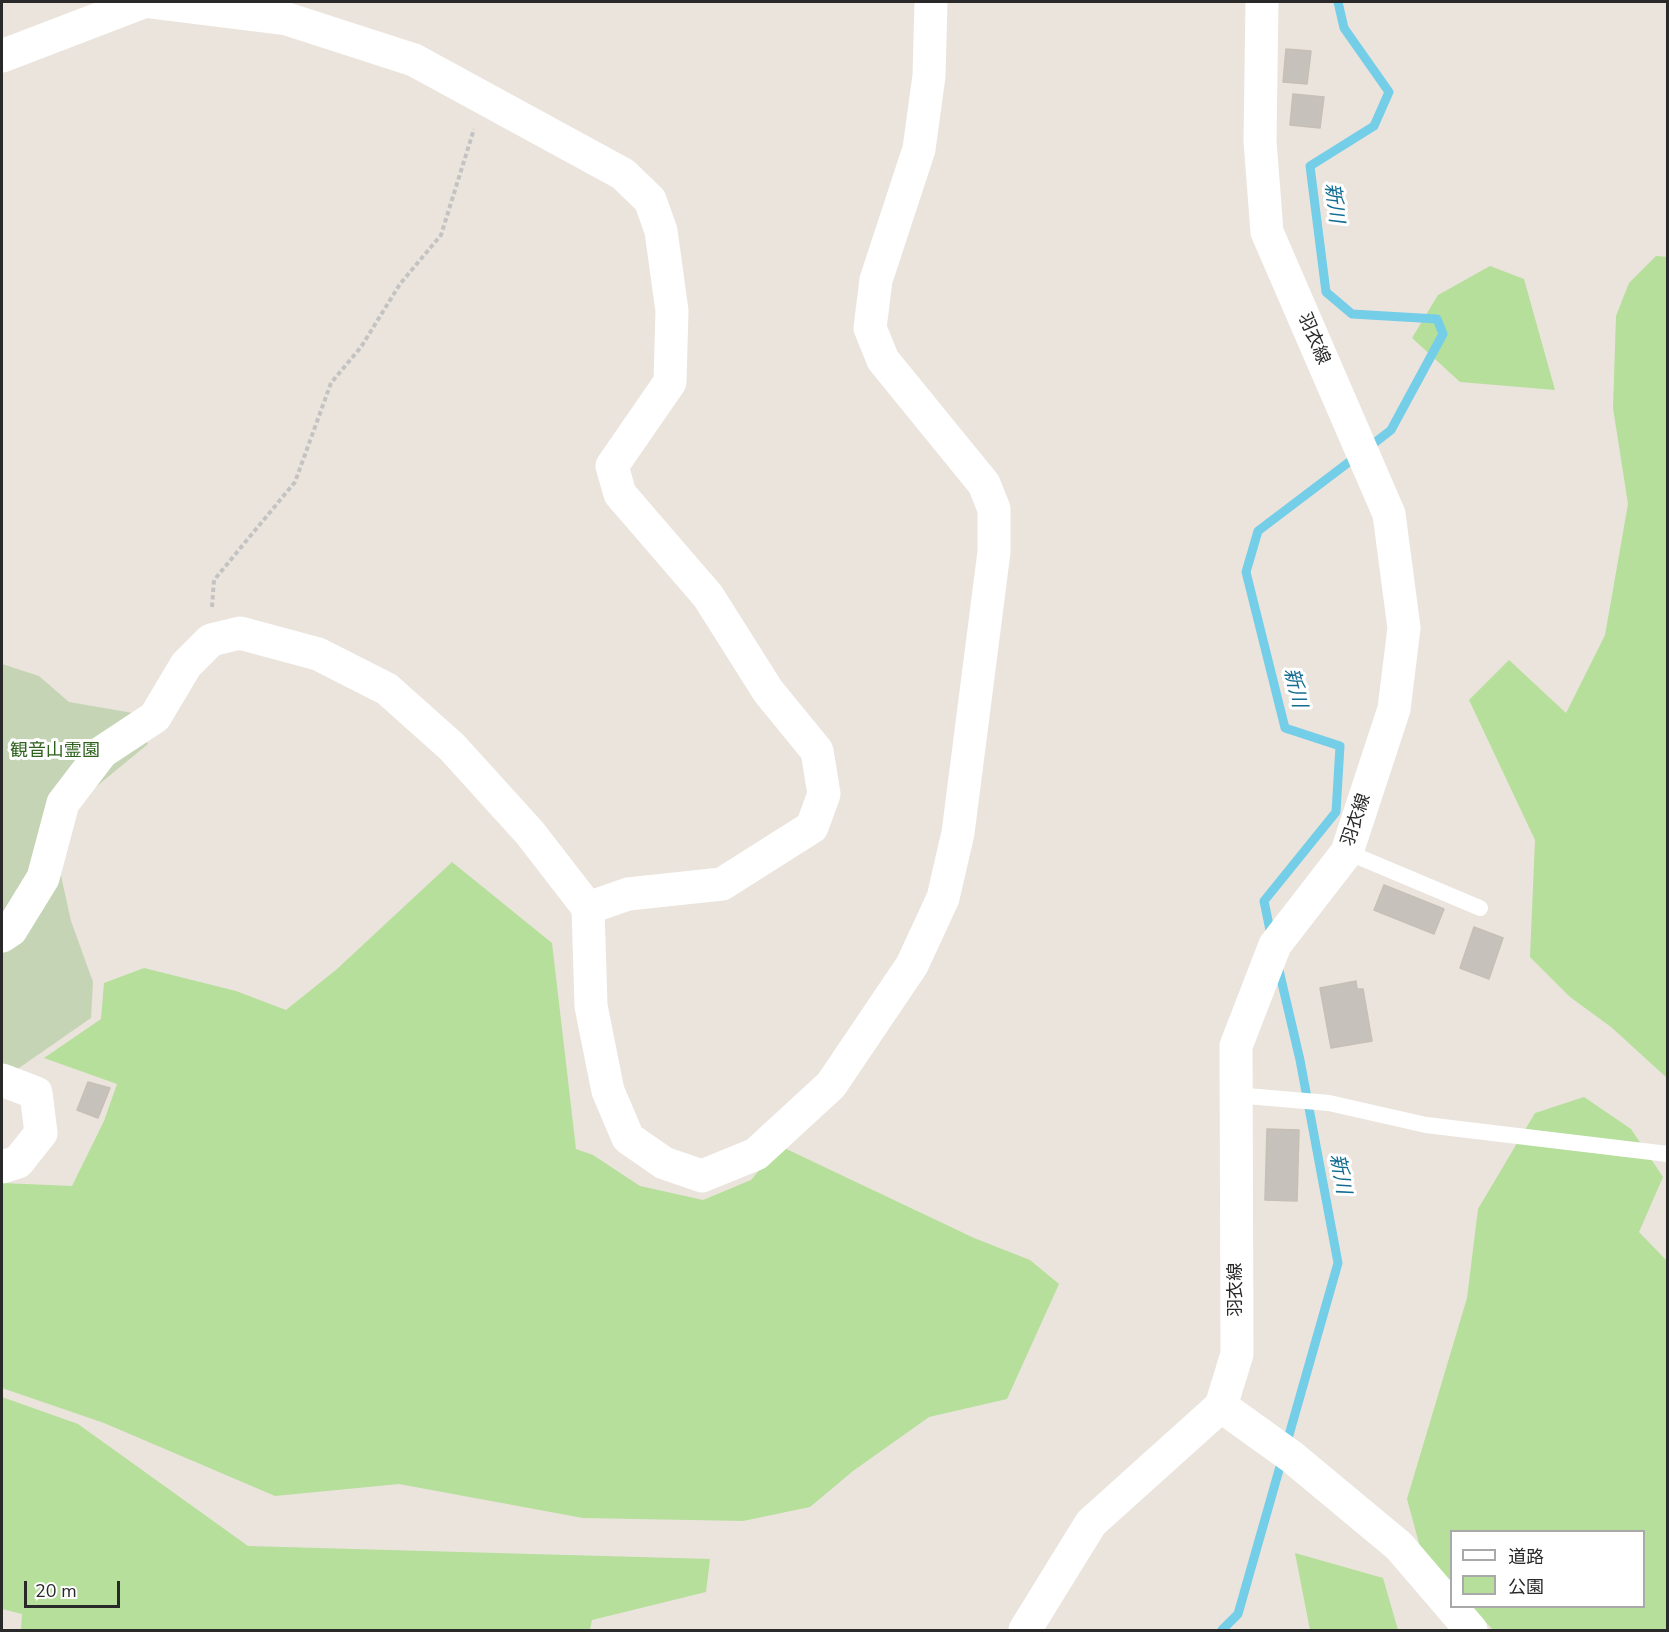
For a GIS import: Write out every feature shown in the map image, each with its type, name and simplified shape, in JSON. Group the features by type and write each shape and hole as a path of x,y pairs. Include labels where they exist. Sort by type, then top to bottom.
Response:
{"street":[{"path":"2,56 143,2"},
{"path":"150,2 287,19 414,60 623,174 650,200 661,231 672,311 670,382 612,466 620,494 708,596 768,691 817,751 824,794 812,827 722,884 628,894 588,908"},
{"path":"2,936 11,930 43,878 63,803 102,752 155,717 186,665 211,640 240,633 318,654 387,688 452,747 530,833 588,908 591,1006 608,1091 628,1137 664,1163 702,1176 756,1154 831,1086 912,965 943,898 958,833 994,552 994,509 984,484 883,360 870,328 876,280 919,149 930,76 931,2"},
{"name":"羽衣線","path":"1025,1630 1091,1524 1221,1406 1238,1354 1236,1046 1275,945 1347,852 1394,710 1404,628 1389,514 1268,232 1260,141 1262,2"},
{"path":"2,1080 36,1093 41,1133 18,1162 2,1167"},
{"path":"1221,1406 1292,1457 1399,1546 1450,1606"},
{"path":"1452,1608 1471,1630"}],"lane":[{"path":"1347,852 1480,908"},
{"path":"1235,1095 1329,1103 1426,1125 1668,1154"}],"path":[{"path":"211,640 214,580 295,482 331,383 361,347 400,284 441,235 483,99"}],"green space":[{"path":"1656,256 1668,257 1667,1078 1611,1027 1570,997 1530,957 1535,840 1469,700 1509,660 1566,713 1605,635 1628,504 1613,408 1616,316 1629,283"},
{"path":"1490,266 1524,279 1555,390 1460,382 1412,338 1438,295"},
{"name":"観音山霊園","path":"2,664 39,676 69,702 133,713 148,744 74,805 60,871 71,921 93,982 91,1018 19,1068 2,1071"},
{"path":"452,862 552,943 576,1149 593,1155 640,1186 703,1200 751,1180 780,1146 974,1238 1030,1260 1059,1284 1007,1399 929,1417 853,1471 810,1507 743,1521 583,1518 399,1484 275,1496 104,1423 2,1388 2,1183 72,1186 104,1121 117,1084 44,1058 101,1019 104,983 144,968 236,991 286,1010 337,969"},
{"path":"1584,1097 1631,1129 1663,1177 1639,1232 1667,1261 1667,1630 1493,1630 1473,1608 1645,1608 1645,1530 1450,1530 1450,1582 1420,1547 1407,1499 1467,1298 1478,1209 1535,1113"},
{"path":"2,1397 78,1424 248,1546 710,1559 706,1592 592,1620 590,1630 21,1630 22,1614 2,1609"},
{"path":"1295,1553 1383,1578 1398,1630 1310,1630"}],"building":[{"path":"1286,49 1311,51 1307,84 1283,82"},
{"path":"1293,94 1324,97 1320,128 1290,125"},
{"path":"1384,885 1444,909 1434,934 1374,910"},
{"path":"1474,927 1503,938 1489,979 1460,968"},
{"path":"1356,981 1357,989 1363,989 1372,1041 1331,1048 1320,988"},
{"path":"88,1082 110,1088 98,1118 77,1110"},
{"path":"1267,1129 1299,1130 1297,1201 1265,1200"}],"waterway":[{"name":"新川","path":"1338,2 1344,28 1389,92 1374,126 1310,166 1326,292 1352,314 1437,319 1443,334 1391,430 1368,448"},
{"name":"新川","path":"1271,935 1264,901 1336,812 1340,746 1285,728 1246,572 1258,531 1357,456"},
{"name":"新川","path":"1222,1630 1238,1614 1338,1263 1300,1060 1278,966"}]}
